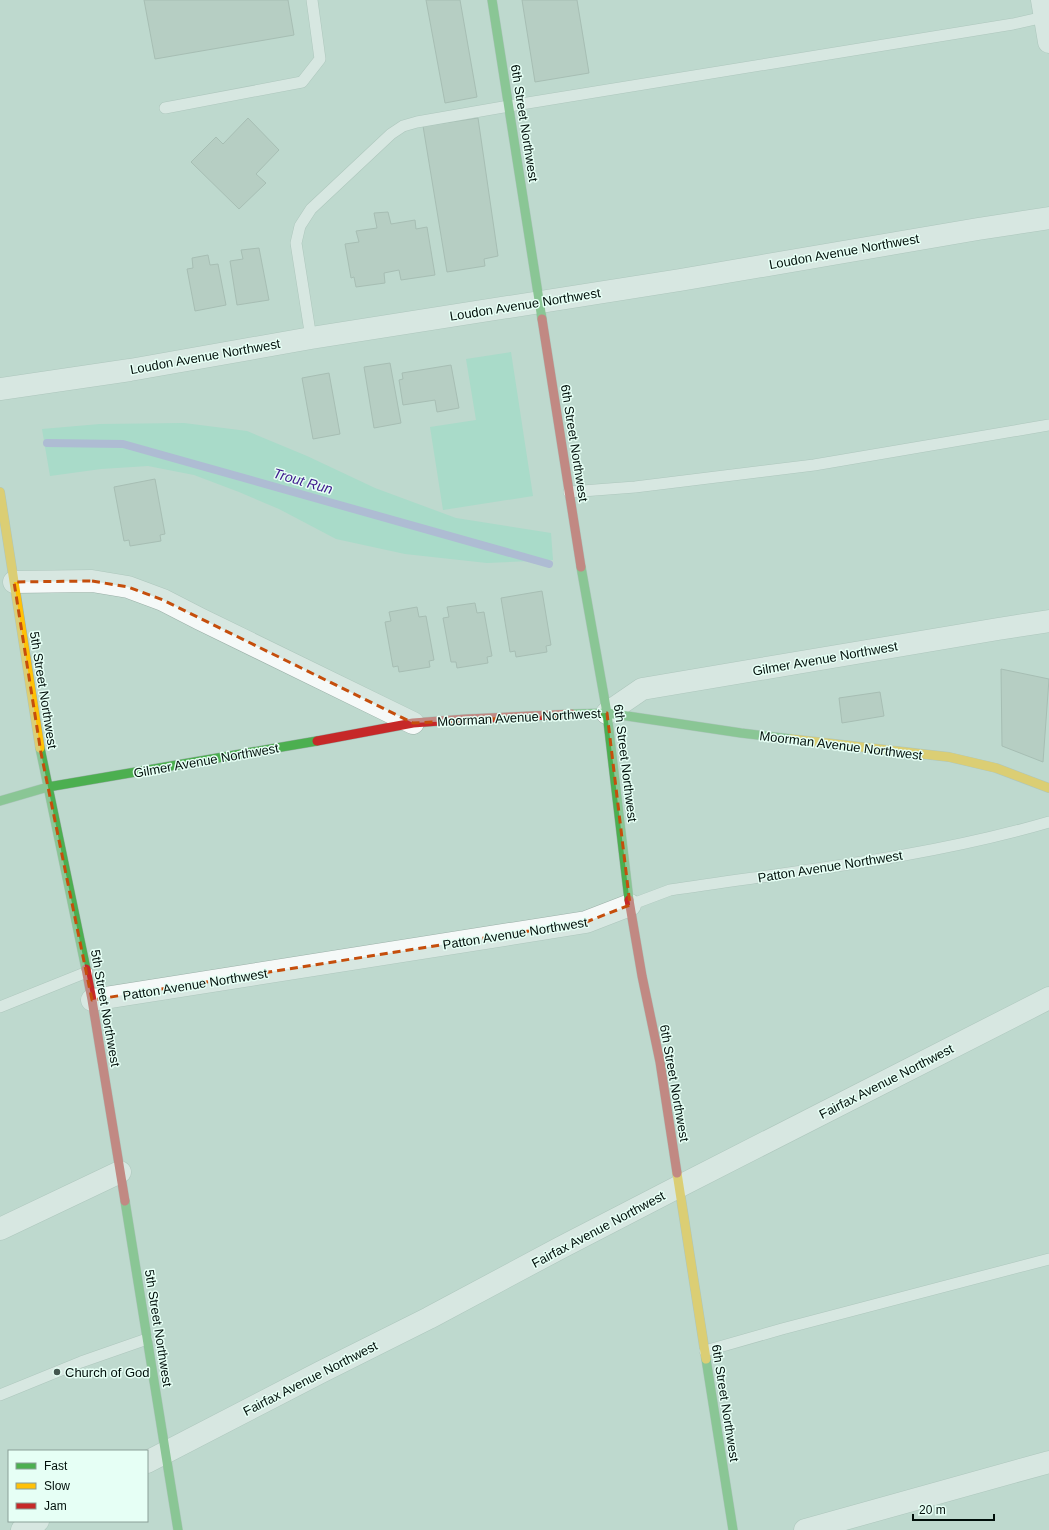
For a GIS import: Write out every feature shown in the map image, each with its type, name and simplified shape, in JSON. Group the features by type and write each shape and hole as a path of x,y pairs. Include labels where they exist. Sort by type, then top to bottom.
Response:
{"street":[{"name":"6th Street Northwest","path":"492,0 539,302 607,713 630,905 642,976 660,1062 733,1530"},
{"path":"1045,11 1049,42"},
{"name":"Loudon Avenue Northwest","path":"0,390 130,370 311,338 688,278 978,228 1049,218"},
{"name":"5th Street Northwest","path":"0,492 41,753 87,972 147,1339 156,1457 178,1530"},
{"path":"14,582 92,580 128,587 162,600 413,723"},
{"name":"Gilmer Avenue Northwest","path":"607,713 642,689 1049,621"},
{"name":"Moorman Avenue Northwest","path":"413,723 466,719 607,713 741,733 950,758 996,768 1049,788"},
{"name":"Gilmer Avenue Northwest","path":"0,801 48,787 348,736 413,723"},
{"name":"Patton Avenue Northwest","path":"92,1000 586,922 630,905"},
{"name":"Fairfax Avenue Northwest","path":"156,1457 429,1318 567,1244 1049,998"},
{"path":"0,1229 120,1172"},
{"path":"805,1530 1049,1462"},
{"path":"22,1530 36,1522"}],"lane":[{"path":"165,108 302,82 320,59 312,0"},
{"path":"311,338 296,243 300,226 311,209 390,134 403,126 417,122 509,106 997,26 1045,11"},
{"path":"570,492 635,487 814,465 1049,425"},
{"name":"Patton Avenue Northwest","path":"630,905 670,890 941,849 1010,833 1049,822"},
{"path":"0,1007 87,972"},
{"path":"704,1351 1049,1259"},
{"path":"0,1395 81,1362 147,1339"}],"highlighted area":[{"path":"92,581 128,587 163,600 413,723 607,713 630,905 586,922 92,1000 41,753 14,582"}],"green space":[{"path":"511,352 533,496 443,510 430,427 476,420 466,359"},
{"path":"184,423 247,431 307,456 375,488 456,518 551,533 553,560 487,563 405,554 336,539 279,509 239,492 194,475 148,466 101,469 50,476 42,429 100,424"}],"building":[{"path":"144,0 288,0 294,35 155,59"},
{"path":"426,0 460,0 477,97 445,103"},
{"path":"522,0 577,0 589,73 535,82"},
{"path":"248,118 279,150 256,174 266,183 239,209 191,162 216,137 223,144"},
{"path":"478,118 498,256 484,259 485,266 447,272 423,126"},
{"path":"388,212 391,224 415,220 416,229 427,227 435,275 401,280 399,270 384,273 385,283 356,287 354,277 351,278 345,244 359,242 356,231 377,228 374,213"},
{"path":"259,248 269,300 237,305 230,261 243,259 241,250"},
{"path":"208,255 210,265 218,264 226,305 195,311 187,269 193,268 192,258"},
{"path":"390,363 401,423 374,428 364,367"},
{"path":"451,365 459,408 437,412 435,400 403,405 399,380 403,379 402,373"},
{"path":"329,373 340,434 313,439 302,378"},
{"path":"155,479 165,534 160,535 161,541 130,546 129,540 124,541 114,487"},
{"path":"542,591 551,645 546,646 547,652 516,657 515,651 510,652 501,598"},
{"path":"475,603 477,613 484,612 492,656 487,657 488,663 457,668 456,662 451,662 443,618 449,617 447,607"},
{"path":"417,607 419,617 426,616 434,660 429,661 430,667 399,672 398,666 393,667 385,622 391,621 389,612"},
{"path":"1001,669 1049,679 1043,762 1002,746"},
{"path":"880,692 884,716 842,723 839,698"}],"waterway":[{"name":"Trout Run","path":"47,443 123,444 549,564"}],"traffic: fast":[{"path":"492,0 542,319"},
{"path":"581,567 607,713 629,900"},
{"path":"572,714 607,713 791,739"},
{"path":"0,801 48,787 317,741"},
{"path":"40,748 86,969"},
{"path":"125,1201 178,1530"},
{"path":"706,1359 733,1530"}],"traffic: slow":[{"path":"0,492 40,748"},
{"path":"791,739 949,757 996,768 1049,788"},
{"path":"677,1173 706,1359"}],"traffic: jam":[{"path":"542,319 581,567"},
{"path":"317,741 413,723 572,714"},
{"path":"629,900 642,976 660,1062 677,1173"},
{"path":"86,969 125,1201"}],"place":[{"name":"Church of God","path":"57,1372"}]}
